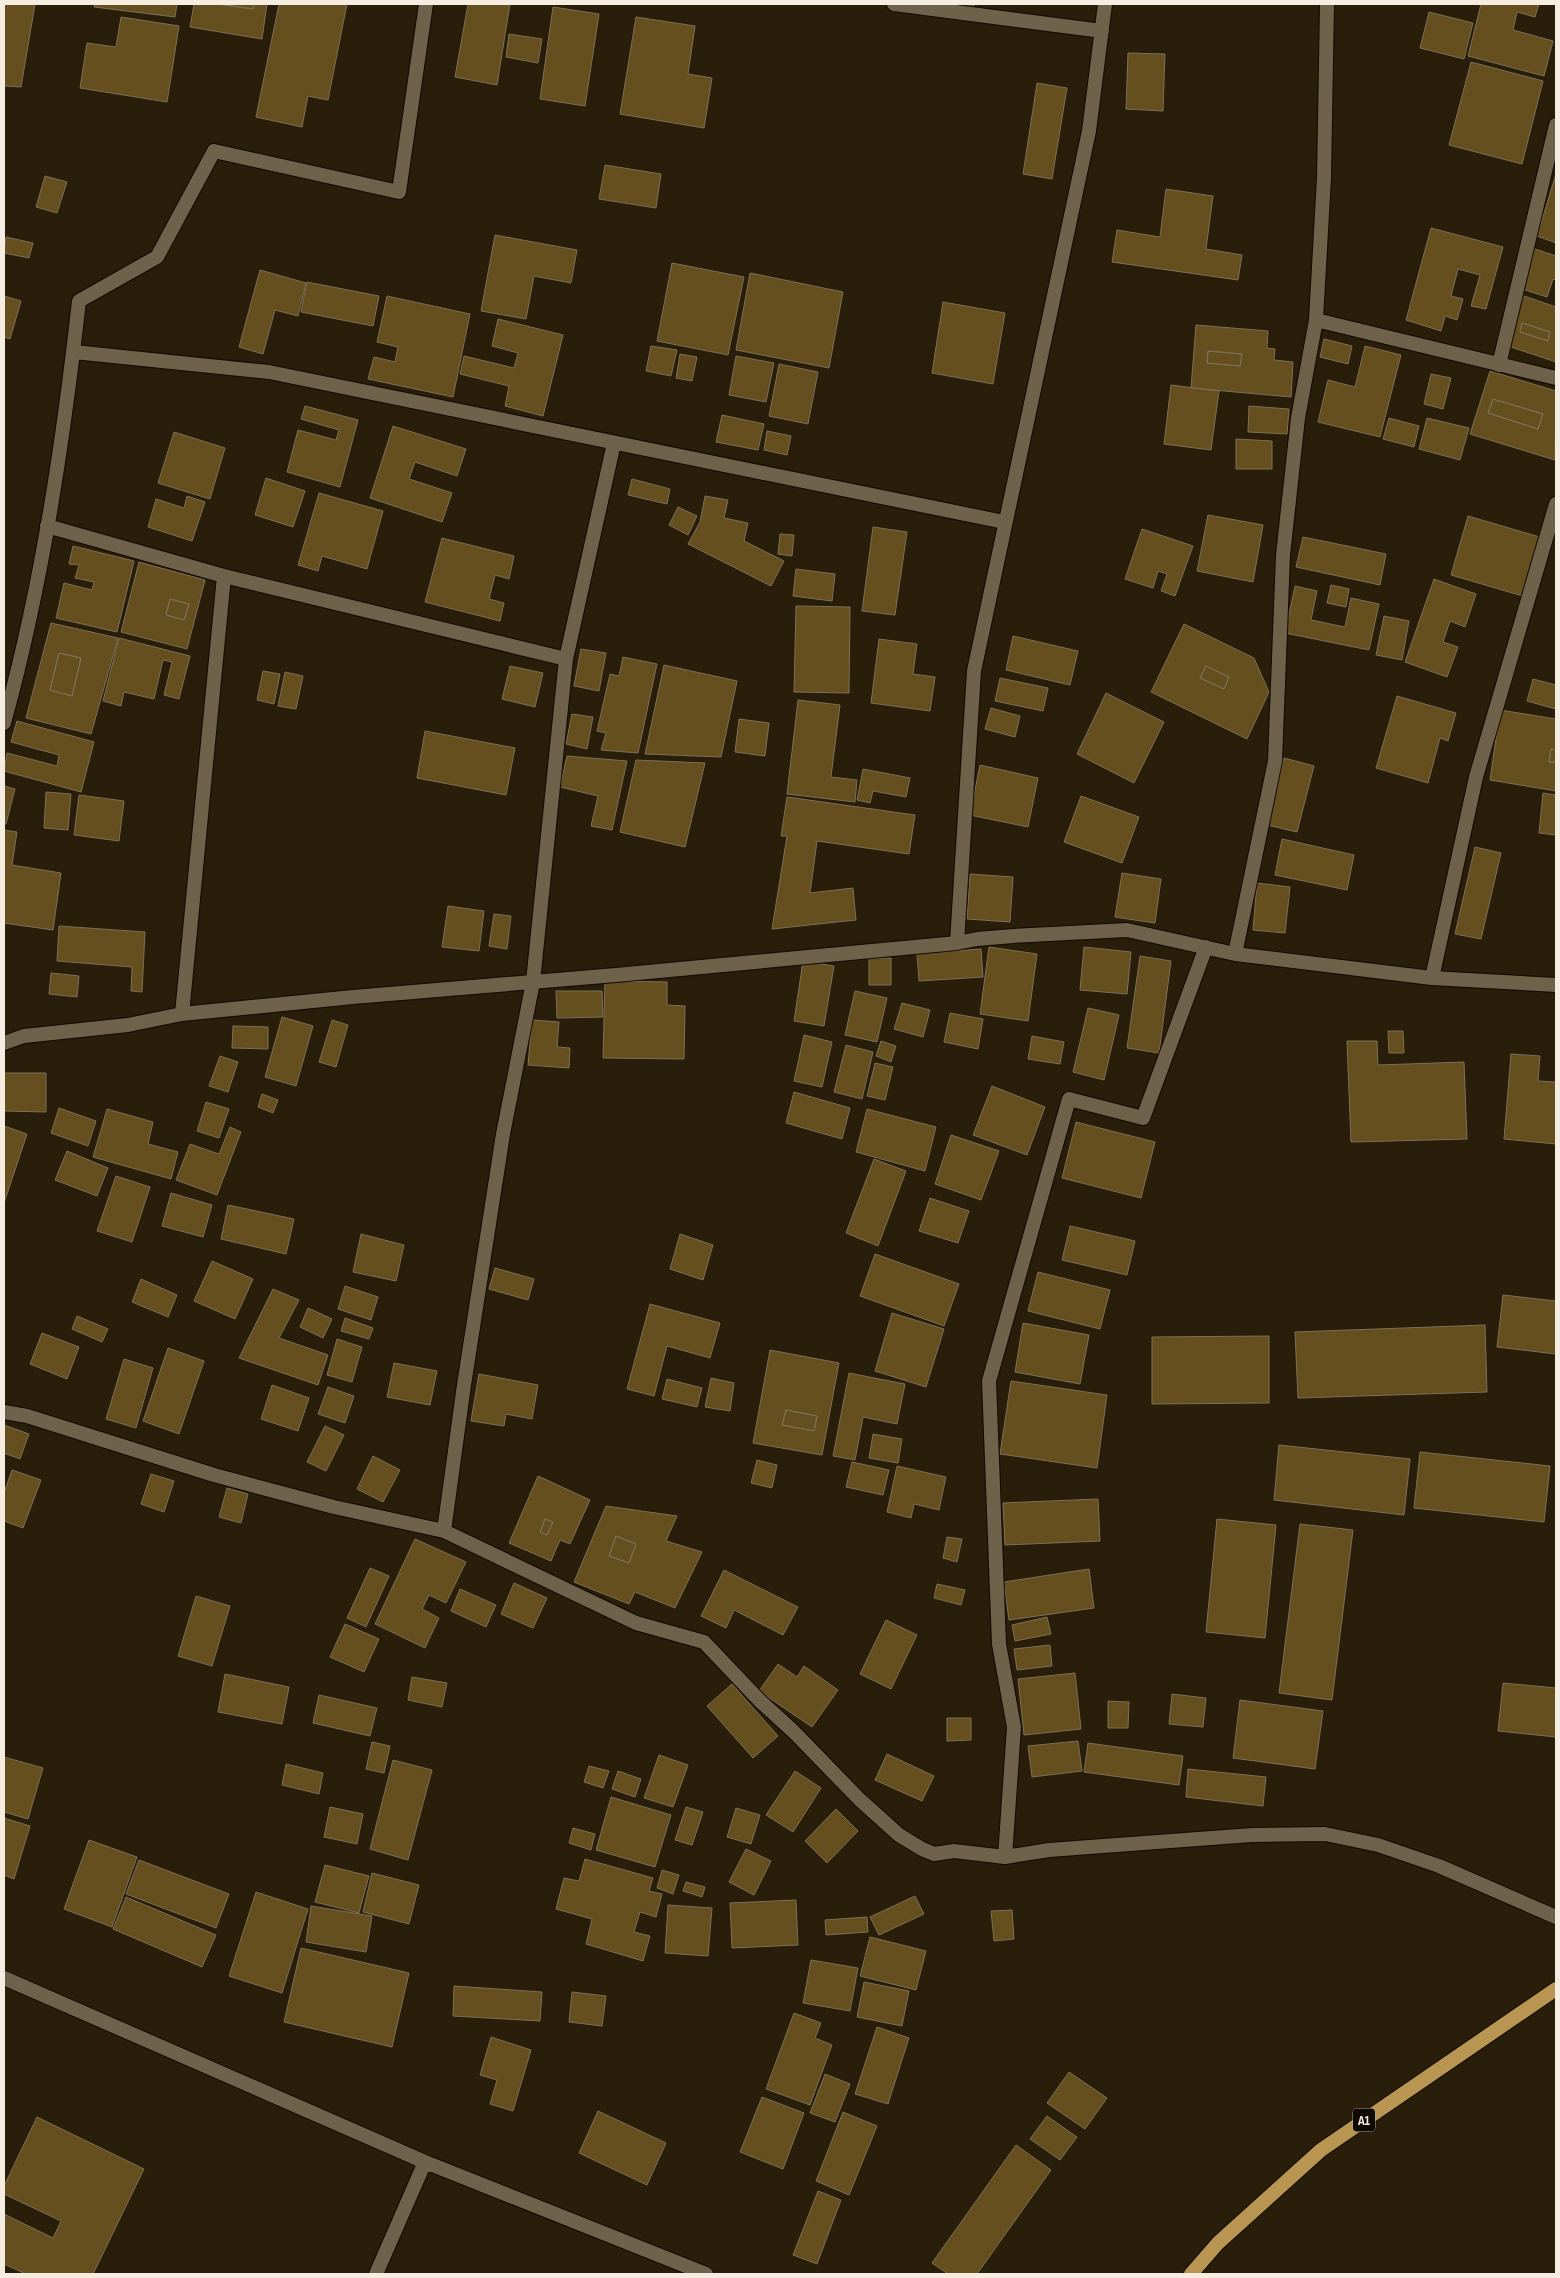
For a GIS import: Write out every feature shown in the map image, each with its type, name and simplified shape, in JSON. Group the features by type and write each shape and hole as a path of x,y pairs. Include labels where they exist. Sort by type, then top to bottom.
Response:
{"highway":[{"name":"A1","path":"1191,2274 1218,2242 1321,2150 1556,1989"}],"street":[{"path":"4,722 24,648 59,460 80,301 157,257 214,151 399,192 426,4"},
{"path":"894,4 1102,31"},
{"path":"957,944 974,671 1004,522 1089,131 1105,4"},
{"path":"1235,954 1275,761 1282,555 1298,418 1316,320 1324,178 1327,4"},
{"path":"1499,365 1556,125"},
{"path":"1316,320 1556,378"},
{"path":"74,352 269,372 1004,522"},
{"path":"444,1531 464,1385 503,1134 533,982 566,659 614,443"},
{"path":"1432,978 1476,777 1556,504"},
{"path":"47,526 224,576 566,659"},
{"path":"182,1014 224,576"},
{"path":"4,1043 24,1036 128,1025 182,1014 353,996 957,944 1013,936 1126,930 1235,954 1432,978 1556,985"},
{"path":"1005,1857 1014,1726 999,1644 989,1382 1069,1099 1142,1118 1206,947"},
{"path":"4,1412 27,1416 241,1482 334,1507 444,1531 636,1624 704,1642 760,1701 794,1732 859,1799 899,1835 922,1850 934,1854 954,1851 1005,1857 1049,1850 1252,1835 1325,1834 1378,1845 1439,1866 1556,1917"},
{"path":"4,1978 425,2162 706,2274"},
{"path":"376,2274 425,2162"}],"building":[{"path":"4,4 35,4 21,87 4,86"},
{"path":"95,4 177,4 175,17 94,7"},
{"path":"194,4 218,4 253,9 254,4 267,4 262,39 190,27"},
{"path":"218,4 254,4 253,9"},
{"path":"279,4 347,4 328,100 308,96 302,127 256,117"},
{"path":"468,4 510,4 497,85 455,77"},
{"path":"948,4 974,4 973,11 947,6"},
{"path":"1481,4 1539,4 1535,17 1517,12 1513,30 1553,41 1544,76 1468,56"},
{"path":"553,7 599,14 585,106 540,99"},
{"path":"1429,12 1473,23 1464,59 1420,48"},
{"path":"121,17 179,26 167,102 80,88 87,43 116,47"},
{"path":"636,17 695,26 688,74 712,78 704,128 620,114"},
{"path":"509,34 542,39 538,63 506,57"},
{"path":"1128,53 1165,54 1163,111 1126,109"},
{"path":"1471,62 1543,81 1522,164 1449,145"},
{"path":"1037,83 1067,88 1052,179 1023,174"},
{"path":"605,165 661,174 656,208 599,199"},
{"path":"1556,174 1556,243 1537,236"},
{"path":"45,176 67,182 57,213 36,207"},
{"path":"1166,189 1213,196 1206,249 1242,255 1238,280 1112,262 1117,230 1160,237"},
{"path":"1431,228 1503,247 1486,309 1471,306 1480,275 1458,269 1451,296 1463,299 1457,320 1445,316 1441,331 1406,320"},
{"path":"495,235 577,250 571,283 534,276 526,319 481,311"},
{"path":"6,237 33,243 29,258 4,253"},
{"path":"1532,248 1556,256 1556,280 1553,279 1547,297 1519,288"},
{"path":"672,263 744,277 728,355 657,341"},
{"path":"260,270 306,283 298,316 275,310 263,354 239,347"},
{"path":"750,273 843,292 829,368 736,350"},
{"path":"307,282 379,296 373,326 301,312"},
{"path":"1518,294 1556,307 1556,362 1502,344","holes":["1522,323 1550,332 1548,341 1520,332"]},
{"path":"4,296 21,301 10,339 4,337"},
{"path":"387,296 470,314 453,397 368,379 374,357 395,362 398,347 377,342"},
{"path":"943,302 1005,313 993,384 932,373"},
{"path":"498,319 563,335 543,416 505,406 509,386 460,374 464,356 514,368 518,353 492,346"},
{"path":"1522,323 1550,332 1548,341 1520,332"},
{"path":"1196,325 1268,331 1267,348 1275,349 1274,360 1293,362 1291,397 1191,388","holes":["1208,351 1242,354 1240,366 1207,363"]},
{"path":"1324,339 1352,346 1348,364 1320,357"},
{"path":"651,346 677,350 671,376 646,371"},
{"path":"1365,346 1401,355 1380,437 1318,422 1328,380 1355,387"},
{"path":"1208,351 1242,354 1240,366 1207,363"},
{"path":"680,354 697,357 692,381 676,378"},
{"path":"736,356 774,363 766,402 729,395"},
{"path":"779,364 818,372 808,424 769,416"},
{"path":"1490,371 1556,391 1555,460 1470,434","holes":["1493,399 1543,414 1538,429 1488,413"]},
{"path":"1431,374 1451,378 1443,409 1424,404"},
{"path":"1171,385 1219,391 1211,450 1164,444"},
{"path":"1493,399 1543,414 1538,429 1488,413"},
{"path":"305,406 358,420 340,487 287,472 298,430 336,440 339,430 301,419"},
{"path":"1249,406 1289,409 1287,434 1248,432"},
{"path":"722,415 764,424 758,450 716,442"},
{"path":"1389,418 1419,426 1414,447 1383,439"},
{"path":"1427,418 1469,428 1460,460 1419,449"},
{"path":"393,426 466,449 457,476 415,462 409,479 452,493 442,522 370,498"},
{"path":"767,431 791,436 787,455 764,450"},
{"path":"174,432 225,448 210,499 158,483"},
{"path":"1236,439 1272,441 1272,469 1236,469"},
{"path":"266,478 305,491 293,527 255,515"},
{"path":"632,479 670,489 667,504 628,495"},
{"path":"319,493 383,511 367,569 322,556 318,571 298,565"},
{"path":"187,496 205,502 192,541 148,527 156,499 184,508"},
{"path":"705,496 728,500 724,518 748,523 744,541 784,561 771,586 688,544 700,522"},
{"path":"678,507 697,516 688,535 669,525"},
{"path":"1208,515 1263,525 1253,582 1197,571"},
{"path":"1468,516 1543,538 1526,597 1451,575"},
{"path":"873,527 907,532 895,615 862,611"},
{"path":"1142,529 1193,546 1175,596 1161,591 1167,574 1158,571 1153,588 1125,579"},
{"path":"780,534 794,535 792,556 778,554"},
{"path":"1303,537 1386,554 1380,585 1296,567"},
{"path":"442,538 514,556 509,579 495,575 489,599 504,603 500,621 425,602"},
{"path":"73,546 134,561 117,632 56,618 64,583 92,590 94,582 75,578 79,565 69,564"},
{"path":"139,562 205,580 187,649 121,632","holes":["170,599 189,604 184,620 166,615"]},
{"path":"796,569 835,574 832,601 793,596"},
{"path":"1434,579 1476,594 1465,627 1450,621 1443,642 1458,647 1447,677 1405,662"},
{"path":"1331,585 1349,589 1346,607 1327,603"},
{"path":"1295,586 1317,591 1311,620 1345,627 1351,598 1379,604 1369,650 1285,633"},
{"path":"170,599 189,604 184,620 166,615"},
{"path":"796,606 850,607 849,693 794,692"},
{"path":"1384,616 1409,621 1402,660 1376,655"},
{"path":"51,623 118,638 91,734 26,718","holes":["59,653 81,658 72,696 50,690"]},
{"path":"1184,624 1254,658 1269,692 1247,739 1151,692","holes":["1206,666 1229,677 1224,689 1200,678"]},
{"path":"1013,636 1078,651 1070,685 1006,670"},
{"path":"119,638 190,656 179,699 164,695 172,662 163,660 154,699 124,692 121,706 103,701"},
{"path":"879,639 917,644 913,674 935,677 930,711 871,703"},
{"path":"581,649 606,653 599,691 574,686"},
{"path":"59,653 81,658 72,696 50,690"},
{"path":"623,657 657,664 638,753 601,750 606,733 597,731 610,674 619,676"},
{"path":"664,665 737,681 721,757 645,754"},
{"path":"510,666 543,673 535,707 502,699"},
{"path":"1206,666 1229,677 1224,689 1200,678"},
{"path":"263,671 280,674 274,704 257,700"},
{"path":"285,672 303,676 296,709 278,706"},
{"path":"1000,678 1048,688 1043,711 995,701"},
{"path":"1533,679 1556,685 1556,709 1527,701"},
{"path":"1106,693 1164,722 1134,783 1077,754"},
{"path":"1397,696 1456,713 1448,741 1440,738 1428,783 1376,768"},
{"path":"798,700 840,705 831,777 857,780 855,802 787,794"},
{"path":"991,708 1020,716 1015,737 985,729"},
{"path":"1500,710 1556,719 1556,750 1551,749 1549,762 1556,762 1556,791 1490,780"},
{"path":"572,714 593,717 587,749 566,744"},
{"path":"739,719 769,723 765,756 735,752"},
{"path":"17,721 94,742 81,792 4,771 7,753 57,766 59,755 11,742"},
{"path":"425,731 515,748 506,795 417,778"},
{"path":"1551,749 1556,750 1556,762 1549,762"},
{"path":"567,756 627,761 612,830 591,826 598,796 560,787"},
{"path":"1284,758 1314,766 1297,832 1267,825"},
{"path":"636,760 705,763 685,847 620,832"},
{"path":"980,765 1038,778 1028,827 970,815"},
{"path":"863,769 910,778 906,797 873,791 870,803 857,800"},
{"path":"4,786 15,789 6,824 4,824"},
{"path":"46,792 71,794 68,830 44,828"},
{"path":"1543,793 1556,795 1556,835 1539,833"},
{"path":"79,795 124,801 119,841 74,835"},
{"path":"1081,796 1139,817 1122,863 1064,842"},
{"path":"787,797 915,815 909,854 817,841 810,893 853,888 856,920 772,929 787,836 781,836"},
{"path":"4,830 17,832 12,865 61,873 53,930 4,923"},
{"path":"1282,839 1354,855 1347,890 1275,875"},
{"path":"1475,847 1501,853 1481,939 1455,934"},
{"path":"1122,873 1161,879 1155,923 1115,917"},
{"path":"970,874 1013,877 1010,922 967,919"},
{"path":"1257,883 1290,887 1285,933 1253,930"},
{"path":"448,906 484,911 479,951 442,947"},
{"path":"494,914 511,916 507,949 489,946"},
{"path":"59,926 145,932 142,992 131,991 132,967 57,961"},
{"path":"989,947 1037,954 1028,1021 980,1014"},
{"path":"1084,947 1131,952 1127,994 1080,990"},
{"path":"981,949 983,977 919,981 917,954"},
{"path":"1140,956 1171,961 1159,1053 1127,1048"},
{"path":"869,958 891,958 891,985 869,985"},
{"path":"803,961 834,966 824,1026 794,1021"},
{"path":"51,973 79,976 77,997 49,994"},
{"path":"605,981 667,982 667,1005 685,1006 684,1059 603,1058"},
{"path":"556,991 602,991 603,1017 557,1018"},
{"path":"855,991 887,998 877,1042 845,1035"},
{"path":"902,1003 930,1010 923,1037 894,1029"},
{"path":"1088,1008 1119,1015 1104,1080 1073,1072"},
{"path":"950,1013 983,1019 978,1049 944,1042"},
{"path":"282,1017 313,1026 296,1086 265,1077"},
{"path":"332,1020 348,1025 336,1067 319,1062"},
{"path":"532,1020 559,1022 557,1047 570,1048 569,1068 528,1065"},
{"path":"233,1026 268,1027 268,1049 232,1048"},
{"path":"1388,1031 1403,1031 1404,1053 1389,1053"},
{"path":"804,1035 832,1042 822,1087 794,1081"},
{"path":"1032,1036 1064,1042 1060,1064 1028,1059"},
{"path":"881,1041 896,1046 891,1062 876,1056"},
{"path":"1347,1041 1377,1041 1378,1065 1464,1062 1467,1139 1351,1142"},
{"path":"846,1045 873,1052 862,1099 834,1092"},
{"path":"1511,1054 1540,1056 1538,1081 1556,1082 1556,1144 1504,1139"},
{"path":"220,1056 238,1062 228,1092 209,1086"},
{"path":"875,1063 893,1067 885,1100 867,1096"},
{"path":"4,1073 46,1073 46,1112 4,1111"},
{"path":"992,1086 1045,1107 1027,1155 973,1135"},
{"path":"794,1092 850,1108 842,1139 786,1123"},
{"path":"262,1094 278,1100 273,1113 258,1107"},
{"path":"206,1102 229,1109 219,1138 197,1131"},
{"path":"59,1108 96,1121 88,1146 51,1133"},
{"path":"107,1109 153,1122 148,1144 178,1152 171,1179 93,1157"},
{"path":"867,1109 936,1127 925,1171 856,1152"},
{"path":"1076,1122 1155,1142 1141,1198 1062,1178"},
{"path":"4,1126 27,1134 4,1203"},
{"path":"230,1127 241,1132 217,1195 176,1180 190,1144 219,1154"},
{"path":"951,1135 999,1151 981,1200 935,1184"},
{"path":"67,1151 108,1168 97,1196 55,1180"},
{"path":"874,1159 906,1171 878,1246 846,1233"},
{"path":"116,1176 150,1187 132,1242 97,1231"},
{"path":"171,1193 212,1205 203,1237 162,1226"},
{"path":"930,1198 969,1211 958,1243 919,1231"},
{"path":"228,1205 294,1219 286,1254 221,1239"},
{"path":"1070,1226 1135,1241 1127,1275 1062,1260"},
{"path":"361,1234 404,1245 396,1281 353,1272"},
{"path":"680,1234 713,1245 703,1280 670,1269"},
{"path":"875,1254 959,1284 944,1326 860,1296"},
{"path":"212,1261 253,1279 235,1319 194,1301"},
{"path":"495,1268 534,1279 528,1300 489,1289"},
{"path":"1038,1272 1110,1290 1100,1329 1028,1311"},
{"path":"141,1279 177,1295 168,1317 132,1302"},
{"path":"345,1286 378,1297 371,1320 338,1309"},
{"path":"273,1289 299,1300 279,1338 328,1355 318,1385 239,1358"},
{"path":"1503,1295 1556,1301 1556,1354 1497,1347"},
{"path":"650,1304 720,1323 710,1358 667,1346 654,1396 627,1389"},
{"path":"308,1308 332,1319 323,1338 300,1327"},
{"path":"892,1313 944,1329 926,1387 875,1371"},
{"path":"77,1316 108,1329 102,1342 72,1329"},
{"path":"345,1318 373,1328 369,1339 341,1331"},
{"path":"1023,1323 1089,1335 1080,1384 1015,1372"},
{"path":"1485,1325 1487,1392 1298,1398 1295,1332"},
{"path":"42,1333 79,1347 67,1379 30,1364"},
{"path":"1269,1336 1269,1403 1152,1404 1152,1337"},
{"path":"337,1339 362,1347 352,1382 327,1375"},
{"path":"168,1348 204,1361 179,1434 143,1421"},
{"path":"770,1350 839,1363 822,1455 753,1443","holes":["786,1410 817,1416 814,1431 782,1425"]},
{"path":"124,1359 153,1368 136,1428 106,1419"},
{"path":"394,1363 437,1371 430,1405 387,1397"},
{"path":"849,1373 905,1384 897,1424 863,1417 855,1460 833,1456"},
{"path":"479,1374 538,1385 532,1419 506,1414 504,1426 471,1421"},
{"path":"711,1378 734,1383 730,1411 705,1407"},
{"path":"667,1379 702,1388 697,1407 662,1399"},
{"path":"1011,1381 1107,1395 1097,1468 1000,1454"},
{"path":"272,1385 309,1398 298,1431 261,1419"},
{"path":"328,1387 354,1396 345,1423 318,1414"},
{"path":"786,1410 817,1416 814,1431 782,1425"},
{"path":"4,1425 29,1434 20,1459 4,1453"},
{"path":"325,1426 344,1435 326,1471 307,1462"},
{"path":"873,1434 902,1439 898,1463 869,1458"},
{"path":"1279,1445 1410,1459 1404,1515 1274,1500"},
{"path":"1420,1452 1550,1466 1544,1522 1414,1508"},
{"path":"373,1456 400,1470 383,1502 357,1489"},
{"path":"757,1460 777,1465 772,1488 751,1483"},
{"path":"852,1462 889,1470 883,1495 846,1487"},
{"path":"897,1466 946,1477 939,1510 914,1504 911,1518 887,1512"},
{"path":"12,1470 41,1480 23,1528 4,1521 4,1493"},
{"path":"151,1474 174,1481 164,1512 141,1504"},
{"path":"538,1476 590,1500 570,1544 560,1540 551,1561 509,1543","holes":["545,1519 553,1522 547,1535 540,1532"]},
{"path":"227,1488 248,1494 241,1523 219,1517"},
{"path":"1098,1499 1100,1541 1005,1545 1003,1503"},
{"path":"606,1506 677,1516 666,1541 702,1552 675,1608 635,1592 629,1604 574,1582","holes":["616,1536 636,1544 629,1563 609,1556"]},
{"path":"545,1519 553,1522 547,1535 540,1532"},
{"path":"1217,1519 1276,1525 1265,1638 1206,1632"},
{"path":"1300,1524 1353,1530 1332,1700 1279,1693"},
{"path":"616,1536 636,1544 629,1563 609,1556"},
{"path":"947,1537 962,1539 957,1562 943,1558"},
{"path":"415,1539 466,1562 446,1603 429,1595 422,1609 439,1618 425,1648 375,1624"},
{"path":"370,1568 389,1576 366,1627 347,1618"},
{"path":"1089,1569 1094,1608 1009,1620 1004,1582"},
{"path":"724,1570 798,1607 783,1635 734,1610 726,1628 701,1616"},
{"path":"514,1583 547,1598 533,1628 501,1614"},
{"path":"937,1584 965,1590 961,1605 934,1598"},
{"path":"460,1589 496,1605 486,1627 451,1611"},
{"path":"196,1596 230,1606 212,1666 178,1656"},
{"path":"1047,1617 1051,1634 1015,1641 1012,1625"},
{"path":"886,1620 917,1635 891,1689 860,1674"},
{"path":"345,1624 379,1639 364,1672 330,1657"},
{"path":"1050,1645 1052,1666 1017,1670 1014,1649"},
{"path":"778,1664 797,1677 804,1666 838,1690 812,1727 759,1691"},
{"path":"1075,1673 1081,1729 1024,1735 1018,1679"},
{"path":"225,1674 289,1687 282,1724 218,1712"},
{"path":"412,1677 447,1683 442,1707 408,1700"},
{"path":"1503,1683 1556,1688 1556,1737 1498,1731"},
{"path":"732,1684 778,1736 753,1758 707,1706"},
{"path":"1172,1694 1206,1698 1203,1727 1169,1724"},
{"path":"319,1695 377,1708 370,1736 313,1723"},
{"path":"1240,1700 1323,1711 1315,1769 1233,1758"},
{"path":"1108,1701 1129,1702 1128,1728 1108,1728"},
{"path":"947,1718 971,1718 971,1740 947,1741"},
{"path":"1078,1741 1082,1771 1032,1777 1028,1746"},
{"path":"372,1742 390,1746 384,1773 366,1769"},
{"path":"1088,1743 1183,1756 1179,1785 1084,1772"},
{"path":"887,1754 934,1776 922,1801 875,1780"},
{"path":"659,1755 688,1765 673,1807 644,1798"},
{"path":"4,1757 43,1768 28,1819 4,1812"},
{"path":"393,1760 432,1770 408,1860 370,1849"},
{"path":"286,1764 323,1773 319,1794 282,1785"},
{"path":"589,1766 609,1771 603,1788 584,1782"},
{"path":"1188,1769 1266,1777 1263,1806 1186,1797"},
{"path":"618,1771 641,1779 635,1797 612,1789"},
{"path":"795,1771 821,1788 793,1832 766,1815"},
{"path":"611,1797 671,1815 655,1867 596,1850"},
{"path":"330,1807 363,1814 357,1844 324,1837"},
{"path":"686,1807 703,1812 692,1845 675,1840"},
{"path":"736,1808 760,1815 751,1844 727,1837"},
{"path":"836,1809 858,1831 827,1863 805,1841"},
{"path":"4,1818 30,1826 14,1879 4,1875"},
{"path":"573,1828 595,1834 591,1850 569,1843"},
{"path":"89,1840 137,1857 112,1927 64,1909"},
{"path":"746,1849 771,1861 754,1895 729,1882"},
{"path":"585,1859 653,1878 649,1891 662,1894 656,1917 640,1912 634,1932 650,1936 643,1961 586,1944 592,1919 556,1909 564,1878 579,1881"},
{"path":"139,1860 229,1894 216,1928 126,1894"},
{"path":"325,1865 369,1876 359,1913 315,1902"},
{"path":"662,1870 679,1875 673,1894 657,1888"},
{"path":"372,1873 419,1885 409,1924 363,1912"},
{"path":"686,1882 705,1887 702,1897 683,1891"},
{"path":"256,1892 308,1909 282,1993 229,1976"},
{"path":"915,1896 924,1914 879,1935 870,1917"},
{"path":"126,1897 216,1935 202,1967 113,1929"},
{"path":"796,1900 798,1945 732,1948 730,1903"},
{"path":"668,1905 712,1908 708,1956 665,1953"},
{"path":"311,1906 372,1916 366,1952 306,1942"},
{"path":"1012,1910 1014,1939 994,1941 991,1911"},
{"path":"867,1917 868,1932 826,1935 825,1920"},
{"path":"870,1937 926,1951 916,1990 860,1976"},
{"path":"301,1948 409,1973 392,2047 284,2022"},
{"path":"811,1960 858,1968 850,2011 803,2003"},
{"path":"864,1982 909,1991 902,2026 857,2017"},
{"path":"454,1986 542,1992 540,2021 453,2016"},
{"path":"572,1992 606,1996 602,2026 569,2022"},
{"path":"794,2013 821,2023 815,2038 832,2045 810,2105 766,2089"},
{"path":"877,2027 909,2038 888,2104 855,2094"},
{"path":"491,2037 531,2050 513,2111 490,2104 497,2080 480,2075"},
{"path":"1069,2072 1107,2098 1085,2129 1047,2103"},
{"path":"825,2074 850,2084 835,2122 810,2113"},
{"path":"762,2097 804,2113 783,2169 740,2152"},
{"path":"598,2111 666,2143 647,2185 579,2153"},
{"path":"843,2112 877,2126 849,2195 816,2181"},
{"path":"1047,2116 1077,2137 1060,2160 1030,2139"},
{"path":"37,2117 144,2169 93,2274 26,2274 4,2264 4,2214 53,2238 61,2221 4,2194 4,2186"},
{"path":"1016,2145 1051,2170 977,2274 948,2274 932,2263"},
{"path":"818,2191 841,2200 817,2264 793,2255"}]}
